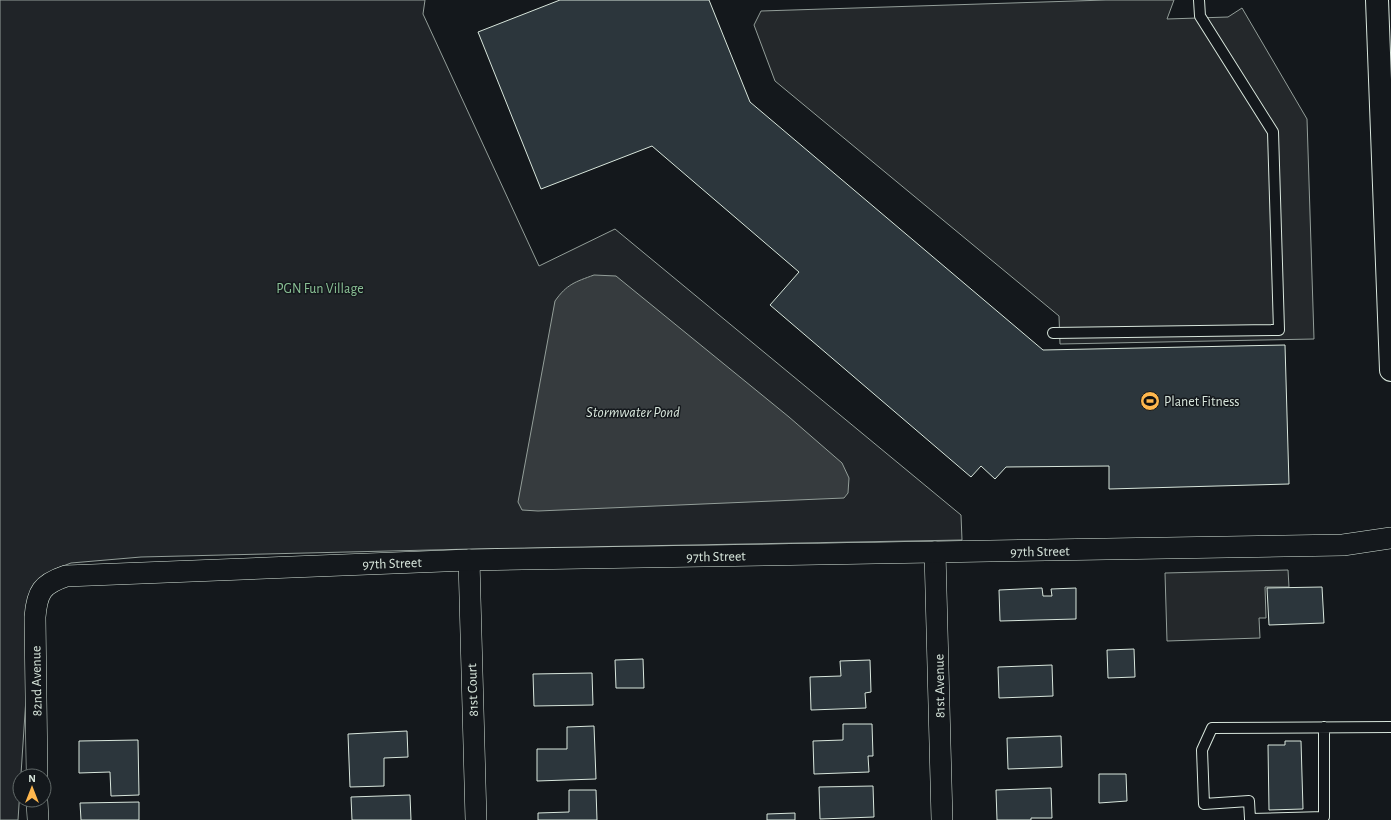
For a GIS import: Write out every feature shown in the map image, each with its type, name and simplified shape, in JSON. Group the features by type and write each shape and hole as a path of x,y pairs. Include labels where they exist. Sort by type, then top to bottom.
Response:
{"street":[{"path":"1377,0 1389,244 1391,370"},
{"name":"97th Street","path":"44,588 52,581 66,576 80,574 469,560 1344,545 1391,538"},
{"name":"81st Avenue","path":"936,552 942,820"},
{"name":"81st Court","path":"469,560 476,820"},
{"name":"82nd Avenue","path":"37,768 35,617 38,595 44,588"},
{"path":"37,808 38,820"}],"lane":[{"path":"1053,333 1279,330 1273,132 1200,16 1199,0"},
{"path":"1324,727 1324,817 1250,819 1249,801 1204,804 1202,750 1212,728 1391,726"}],"green space":[{"name":"PGN Fun Village","path":"0,0 425,0 423,14 539,266 615,229 961,515 962,540 141,557 71,563 55,569 38,582 26,698 21,768 12,768 12,808 19,808 18,820 0,820"}],"shaded area":[{"path":"1106,0 1174,0 1167,19 1228,17 1242,8 1307,119 1314,339 1060,344 1059,316 775,81 754,25 761,11"},
{"path":"1288,570 1289,587 1265,587 1266,618 1259,618 1260,638 1167,641 1165,573"}],"water":[{"name":"Stormwater Pond","path":"594,275 616,276 789,417 842,463 849,478 848,493 844,498 538,511 522,510 518,502 555,301 563,291 572,284"}],"building":[{"path":"560,0 709,0 750,102 1043,350 1285,345 1289,484 1109,489 1109,466 1006,467 995,479 981,466 971,477 770,305 799,272 652,146 541,189 478,32"},
{"path":"1322,587 1324,623 1269,625 1267,588"},
{"path":"1042,588 1043,596 1052,596 1051,589 1076,588 1076,619 1000,621 999,590"},
{"path":"1134,649 1135,677 1108,678 1107,650"},
{"path":"643,659 644,688 616,688 615,660"},
{"path":"870,660 871,692 865,693 866,708 811,710 810,677 841,676 840,661"},
{"path":"1052,665 1053,696 999,698 998,667"},
{"path":"592,673 593,705 534,706 533,674"},
{"path":"843,724 872,724 873,756 868,756 869,772 814,774 813,741 843,740"},
{"path":"594,726 596,779 537,781 537,749 567,749 567,727"},
{"path":"407,731 408,757 384,758 384,786 350,787 348,734"},
{"path":"1061,736 1062,767 1008,769 1007,738"},
{"path":"138,740 139,795 111,796 110,772 79,773 79,741"},
{"path":"1285,741 1301,741 1303,809 1269,810 1268,745 1285,745"},
{"path":"1099,774 1126,774 1127,801 1099,803"},
{"path":"873,786 874,817 820,819 819,787"},
{"path":"1051,788 1052,818 1031,818 1031,820 997,820 996,790"},
{"path":"569,790 596,790 597,820 538,820 538,813 569,812"},
{"path":"410,795 411,820 352,820 351,797"},
{"path":"139,802 139,820 81,820 80,803"},
{"path":"795,813 795,820 767,820 767,814"}],"place":[{"name":"Planet Fitness","path":"1150,401"}]}
